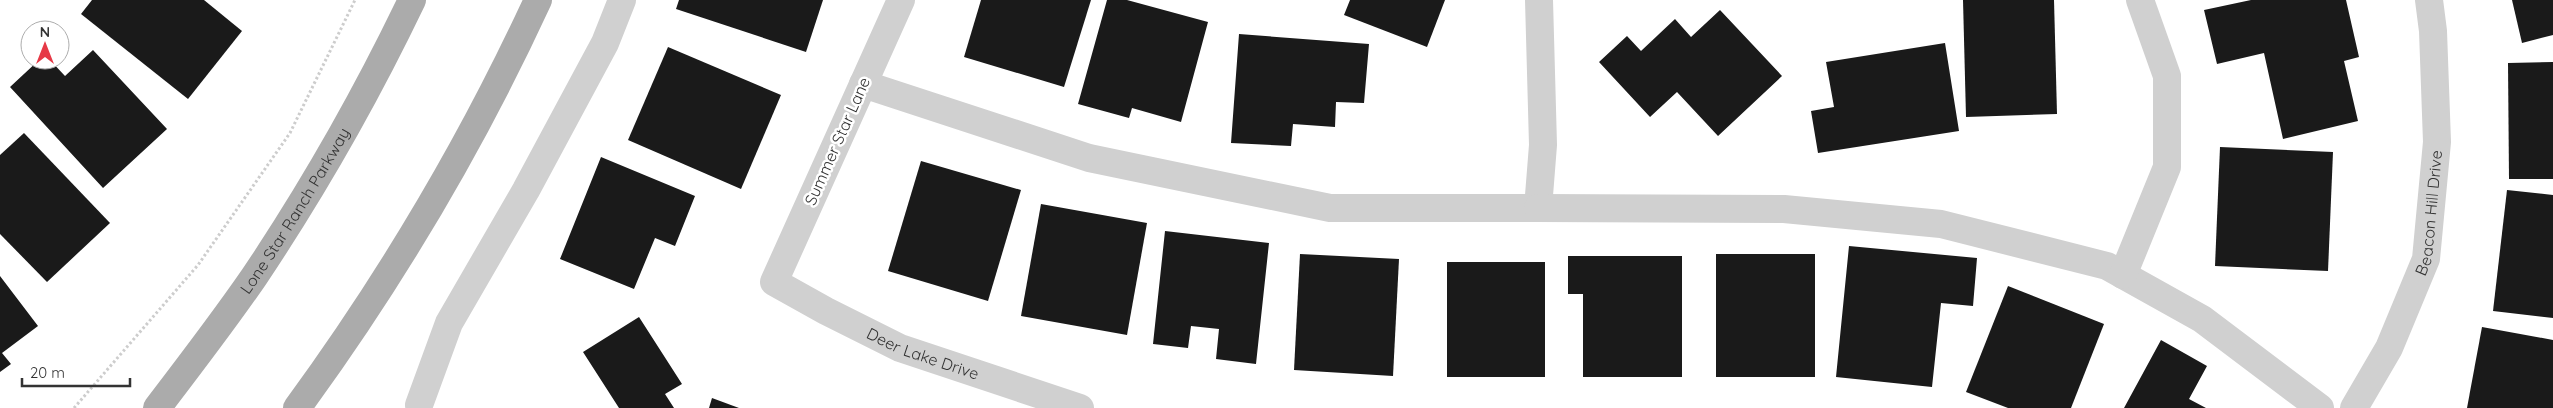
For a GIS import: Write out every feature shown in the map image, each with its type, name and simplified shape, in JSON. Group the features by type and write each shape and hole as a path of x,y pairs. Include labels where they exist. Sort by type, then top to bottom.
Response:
{"main road":[{"name":"Lone Star Ranch Parkway","path":"157,408 253,277 302,202 346,127 412,0"},
{"path":"297,408 369,306 457,158 506,71 538,0"}],"street":[{"path":"419,407 449,323 526,190 605,43 622,0"},
{"name":"Summer Star Lane","path":"774,282 901,0"},
{"path":"1538,208 1543,145 1539,0"},
{"path":"2123,275 2167,167 2167,76 2140,0"},
{"name":"Beacon Hill Drive","path":"2354,408 2389,348 2426,260 2437,142 2433,31 2428,0"},
{"path":"863,84 1089,158 1330,208 1784,209 1941,224 2107,266 2202,319 2320,408"},
{"name":"Deer Lake Drive","path":"774,282 826,311 900,348 1080,408"}],"path":[{"path":"74,408 198,266 280,148 290,133 356,0"}],"building":[{"path":"92,0 204,0 242,31 188,99 81,14"},
{"path":"679,0 823,0 806,52 676,9"},
{"path":"981,0 1091,0 1064,87 964,57"},
{"path":"1107,0 1127,0 1208,22 1181,122 1132,108 1129,118 1078,104"},
{"path":"1350,0 1445,0 1427,47 1344,15"},
{"path":"1963,0 2054,0 2057,114 1966,117"},
{"path":"2251,0 2346,0 2359,57 2344,61 2358,121 2283,139 2264,53 2217,64 2204,10"},
{"path":"2512,0 2553,0 2553,35 2522,43"},
{"path":"1720,10 1782,76 1718,136 1677,92 1650,117 1599,62 1627,36 1641,51 1675,19 1691,37"},
{"path":"1239,34 1369,44 1364,103 1336,102 1335,127 1293,124 1291,146 1231,143"},
{"path":"1945,43 1959,131 1818,153 1811,111 1834,107 1826,62"},
{"path":"668,47 781,95 741,189 628,140"},
{"path":"93,50 167,129 103,188 10,87 28,70 59,70 65,76"},
{"path":"2553,62 2553,179 2509,179 2508,63"},
{"path":"24,133 110,223 47,282 0,234 0,155"},
{"path":"2220,147 2333,152 2328,271 2215,266"},
{"path":"601,157 695,196 675,246 655,238 634,289 560,259"},
{"path":"921,161 1021,190 988,301 888,271"},
{"path":"2507,190 2553,195 2553,318 2493,311"},
{"path":"1041,204 1147,223 1127,335 1021,316"},
{"path":"1165,231 1269,243 1256,364 1216,359 1219,329 1191,326 1188,348 1153,344"},
{"path":"1849,246 1977,258 1973,306 1941,303 1932,387 1836,377"},
{"path":"1300,254 1399,259 1393,376 1294,370"},
{"path":"1716,254 1815,254 1815,377 1716,377"},
{"path":"1568,256 1682,256 1682,377 1583,377 1583,294 1568,294"},
{"path":"1447,262 1545,262 1545,377 1447,377"},
{"path":"0,276 38,326 2,353 11,364 0,372"},
{"path":"2008,286 2104,324 2071,408 2008,408 1966,392"},
{"path":"639,317 682,384 665,394 674,408 619,408 583,352"},
{"path":"2482,327 2553,340 2553,408 2467,408"},
{"path":"2161,340 2207,366 2189,399 2206,408 2124,408"},
{"path":"712,398 739,408 709,408"}]}
